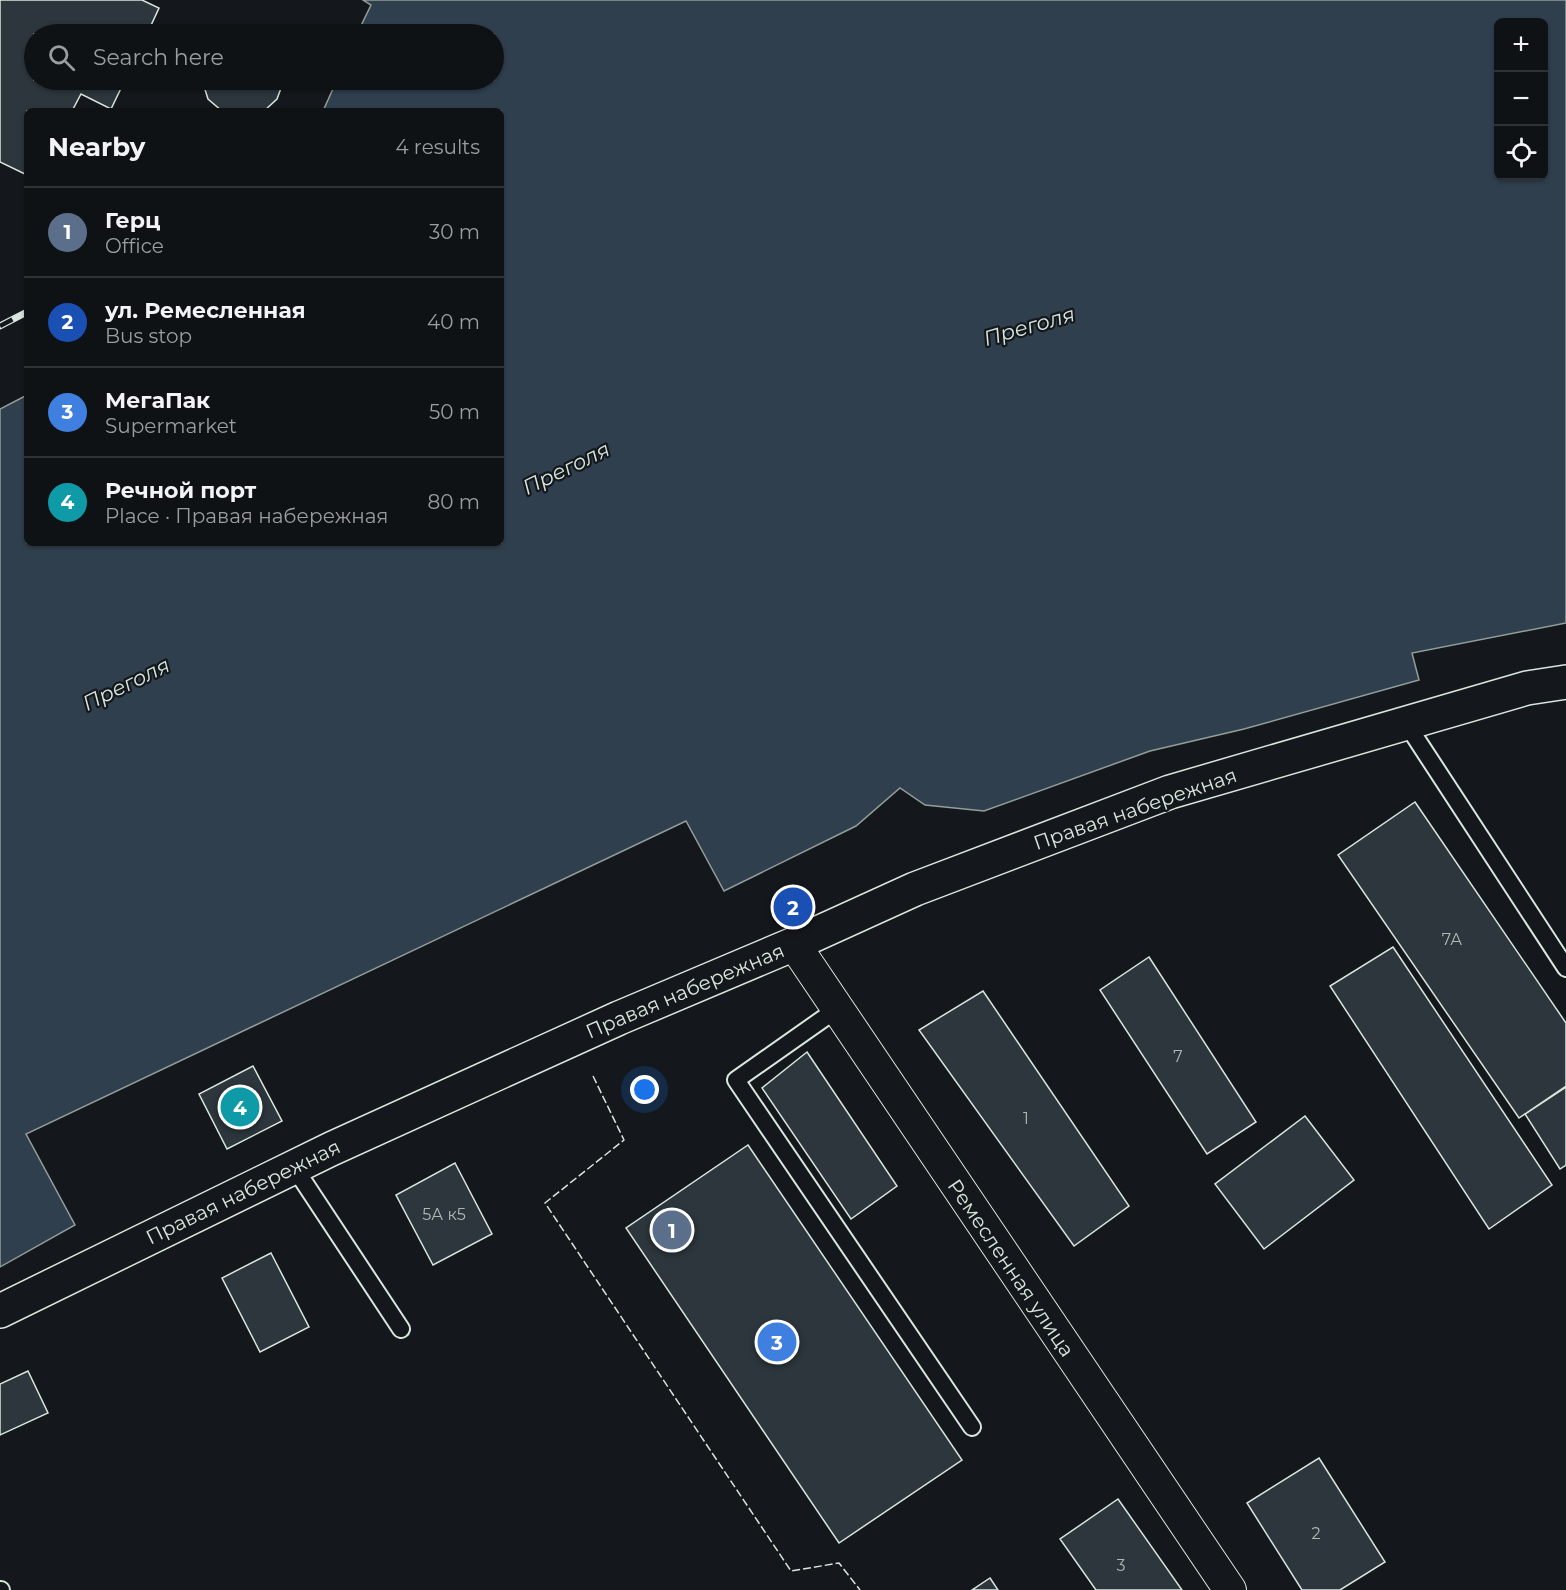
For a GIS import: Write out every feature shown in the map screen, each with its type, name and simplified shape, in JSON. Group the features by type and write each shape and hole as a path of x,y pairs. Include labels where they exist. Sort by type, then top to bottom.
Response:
{"main road":[{"name":"Правая набережная","path":"0,1311 294,1167 620,1018 794,944 915,889 1170,792 1527,688 1566,682"}],"street":[{"name":"Ремесленная улица","path":"794,944 1230,1590"}],"lane":[{"path":"1406,723 1566,968"},
{"path":"837,1009 736,1080 972,1427"},
{"path":"294,1167 401,1329"}],"water":[{"name":"Преголя","path":"363,0 1566,0 1566,623 1412,653 1419,680 1244,729 1150,751 984,811 925,805 900,788 856,826 724,891 686,821 26,1134 75,1225 0,1267 0,409 24,397 24,546 504,546 504,108 324,108 332,90 504,90 504,24 362,24 371,5"}],"building":[{"path":"0,0 142,0 159,8 152,24 24,24 24,90 120,90 111,108 81,94 74,108 24,108 24,174 0,162"},
{"path":"205,90 280,90 277,99 267,108 218,108 208,99"},
{"path":"1415,802 1566,1023 1566,1086 1519,1118 1338,855"},
{"path":"1393,947 1552,1185 1489,1229 1330,986"},
{"path":"1149,957 1256,1122 1207,1154 1100,990"},
{"path":"983,991 1129,1206 1074,1246 919,1030"},
{"path":"807,1052 897,1186 851,1219 762,1088"},
{"path":"253,1066 282,1121 227,1149 199,1094"},
{"path":"1566,1087 1566,1165 1560,1169 1525,1114"},
{"path":"1305,1116 1354,1180 1264,1249 1215,1184"},
{"path":"748,1145 962,1460 839,1543 626,1228"},
{"path":"455,1163 492,1234 433,1265 396,1195"},
{"path":"271,1253 309,1327 260,1352 222,1278"},
{"path":"28,1371 48,1413 0,1435 0,1384"},
{"path":"1319,1458 1385,1562 1340,1590 1302,1590 1247,1503"},
{"path":"1118,1499 1182,1590 1096,1590 1060,1539"},
{"path":"990,1578 998,1590 972,1590"}],"railway":[{"path":"0,326 24,314"}],"fence":[{"path":"593,1076 624,1140 545,1203 791,1571 839,1563 860,1590"}],"place":[{"name":"ул. Ремесленная","path":"793,907"},
{"name":"Речной порт","path":"240,1107"},
{"name":"Герц","path":"672,1230"},
{"name":"МегаПак","path":"777,1342"}]}
